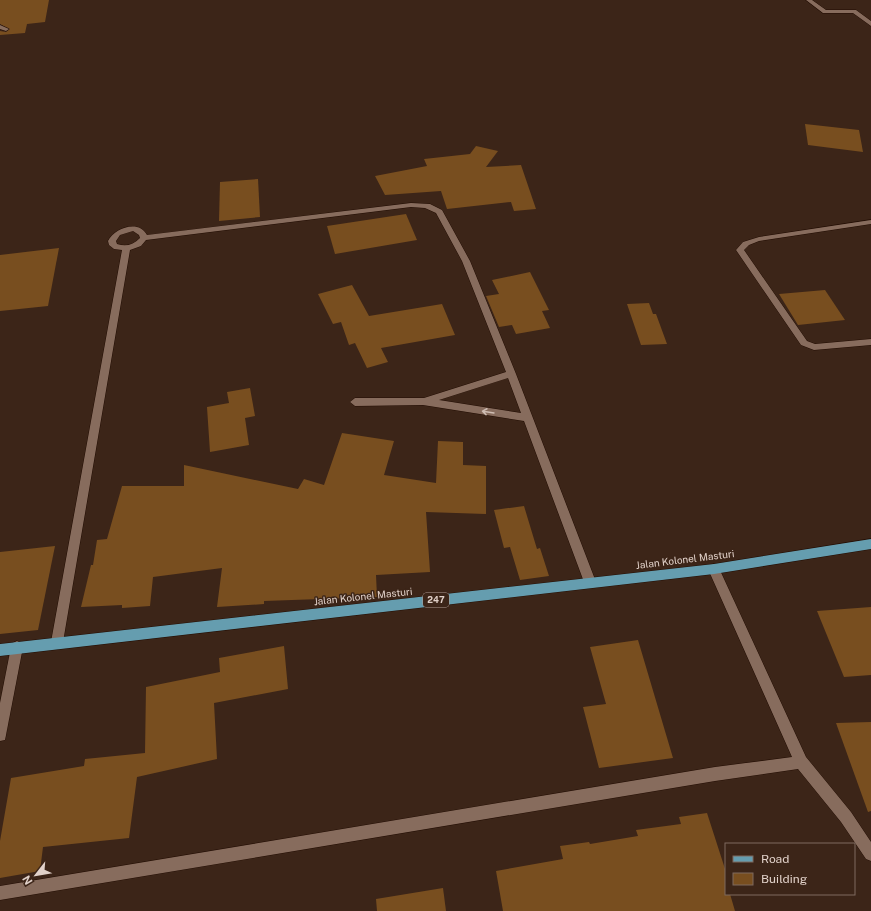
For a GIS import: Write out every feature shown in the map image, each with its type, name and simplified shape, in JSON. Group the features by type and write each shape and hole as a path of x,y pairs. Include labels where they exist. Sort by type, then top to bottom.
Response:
{"main road":[{"name":"Jalan Kolonel Masturi","path":"0,650 57,642 714,569 871,544"}],"street":[{"path":"809,0 825,12 854,11 871,24"},
{"path":"144,238 143,234 133,229 118,232 112,241 113,245 118,248 126,249 140,243 144,238 411,205 420,205 433,208 439,212 466,261 511,374 590,582"},
{"path":"871,222 759,239 743,245 740,250 804,343 814,347 871,342"},
{"path":"57,642 126,249"},
{"path":"423,401 511,374"},
{"path":"355,402 423,401 527,418"},
{"path":"714,569 801,762 846,817 871,854"},
{"path":"0,735 17,647"},
{"path":"0,893 715,774 801,762"}],"building":[{"path":"0,0 49,0 45,22 27,24 25,33 0,35 0,31 6,32 10,29 0,24"},
{"path":"805,124 859,130 863,152 808,145"},
{"path":"476,146 498,151 486,167 521,165 536,209 514,211 511,202 447,209 441,191 385,195 375,176 427,166 424,159 470,154"},
{"path":"258,179 260,217 219,221 220,182"},
{"path":"406,214 417,240 335,254 327,226"},
{"path":"59,248 48,306 0,311 0,255"},
{"path":"530,272 549,310 542,311 550,328 516,334 512,325 499,327 486,296 499,294 492,280"},
{"path":"352,285 369,316 442,304 455,335 381,348 388,362 367,368 355,343 349,345 341,322 333,324 318,294"},
{"path":"825,290 845,320 798,325 779,294"},
{"path":"649,303 653,314 656,314 667,344 641,345 627,304"},
{"path":"250,388 255,416 245,418 249,445 210,452 207,407 229,403 227,392"},
{"path":"342,433 394,441 384,475 436,483 438,441 463,442 463,465 486,466 486,514 426,512 430,572 376,575 377,597 264,601 264,604 217,607 222,568 153,577 150,606 122,608 122,605 81,607 91,565 93,565 97,540 107,539 122,486 184,486 184,465 298,489 304,479 324,485"},
{"path":"524,506 537,549 540,548 549,576 520,580 510,547 504,548 494,510"},
{"path":"55,546 38,630 0,634 0,552"},
{"path":"871,607 871,675 844,677 817,611"},
{"path":"638,640 673,758 599,768 583,707 606,704 590,647"},
{"path":"284,646 288,689 214,703 217,759 137,777 129,838 43,847 40,871 0,878 0,841 11,778 84,766 85,759 145,753 146,687 220,672 219,658"},
{"path":"871,722 871,811 868,812 836,723"},
{"path":"707,813 725,869 725,895 730,895 735,911 503,911 496,871 563,859 560,846 589,842 590,844 638,836 636,830 681,824 679,817"},
{"path":"443,888 446,911 377,911 376,899"}]}
